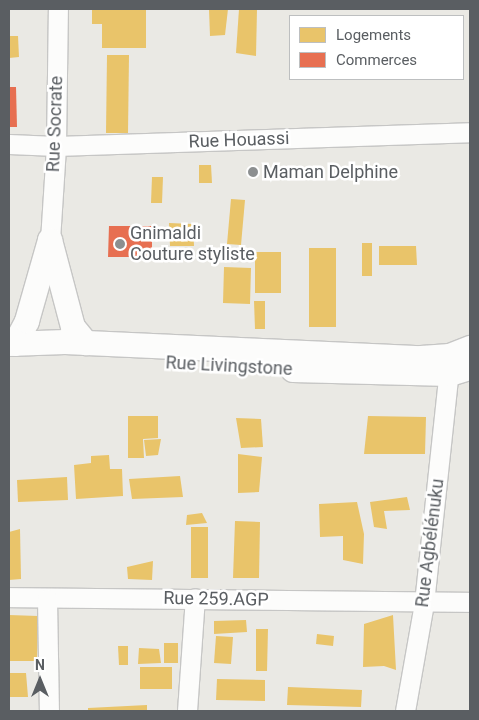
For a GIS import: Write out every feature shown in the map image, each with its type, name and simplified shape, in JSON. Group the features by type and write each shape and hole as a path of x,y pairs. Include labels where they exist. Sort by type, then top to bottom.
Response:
{"street":[{"name":"Rue Socrate","path":"50,240 56,146 58,9"},
{"name":"Rue Houassi","path":"9,144 56,146 470,132"},
{"path":"50,240 73,328 72,347"},
{"path":"11,349 27,321 50,240"},
{"name":"Rue Livingstone","path":"11,349 72,347 460,362"},
{"name":"Rue Agbélénuku","path":"405,711 424,603 460,362"},
{"name":"Rue 259.AGP","path":"9,597 47,599 195,598 424,603 470,602"},
{"path":"187,711 195,598"},
{"path":"47,599 49,711"}],"building: Logements":[{"path":"92,9 146,9 146,48 102,48 102,24 92,24"},
{"path":"209,9 228,9 225,35 210,36"},
{"path":"239,9 257,9 256,56 236,53"},
{"path":"9,36 18,36 19,57 9,58"},
{"path":"107,55 129,55 128,133 106,133"},
{"path":"199,165 211,165 212,183 199,183"},
{"path":"152,177 163,177 162,203 151,203"},
{"path":"231,199 245,200 241,245 227,244"},
{"path":"169,223 193,224 194,246 170,246"},
{"path":"362,243 372,243 372,276 362,276"},
{"path":"379,246 416,246 417,265 379,265"},
{"path":"309,248 336,248 336,327 309,327"},
{"path":"255,252 281,252 281,293 255,293"},
{"path":"224,267 251,268 250,304 223,303"},
{"path":"254,301 265,301 265,329 255,329"},
{"path":"128,416 158,416 158,438 143,439 144,458 128,458"},
{"path":"368,416 426,417 425,454 364,454"},
{"path":"236,418 261,419 263,447 241,448"},
{"path":"161,439 158,455 146,456 144,440"},
{"path":"238,454 262,457 259,492 238,493"},
{"path":"109,455 110,469 122,469 123,496 76,499 74,465 91,463 91,456"},
{"path":"180,476 183,497 132,499 129,479"},
{"path":"67,477 68,500 18,502 17,480"},
{"path":"407,497 410,510 384,511 387,529 374,527 370,502"},
{"path":"357,502 364,534 363,564 343,560 343,536 320,537 319,504"},
{"path":"202,513 207,523 186,525 187,515"},
{"path":"235,521 260,522 259,578 233,578"},
{"path":"191,527 208,527 208,578 191,578"},
{"path":"20,529 21,579 9,580 9,532"},
{"path":"153,561 152,580 128,579 127,567"},
{"path":"9,615 38,616 37,661 9,661"},
{"path":"393,615 396,670 384,666 363,667 364,624"},
{"path":"246,620 247,632 214,634 214,621"},
{"path":"256,629 268,629 267,671 256,671"},
{"path":"317,634 334,636 333,646 316,644"},
{"path":"216,636 233,637 231,664 214,663"},
{"path":"164,643 178,643 178,663 164,663"},
{"path":"118,646 128,646 128,665 119,665"},
{"path":"139,648 159,649 161,663 138,664"},
{"path":"140,667 172,667 172,689 140,689"},
{"path":"9,673 26,673 28,697 9,697"},
{"path":"217,679 265,680 265,701 216,700"},
{"path":"288,687 362,690 361,707 287,705"},
{"path":"147,705 147,711 88,711 88,708"}],"building: Commerces":[{"path":"9,87 16,87 17,127 9,127"},
{"path":"109,226 152,226 152,257 108,257"}],"place":[{"name":"Maman Delphine","path":"253,172"},
{"name":"Gnimaldi Couture styliste","path":"120,244"}]}
